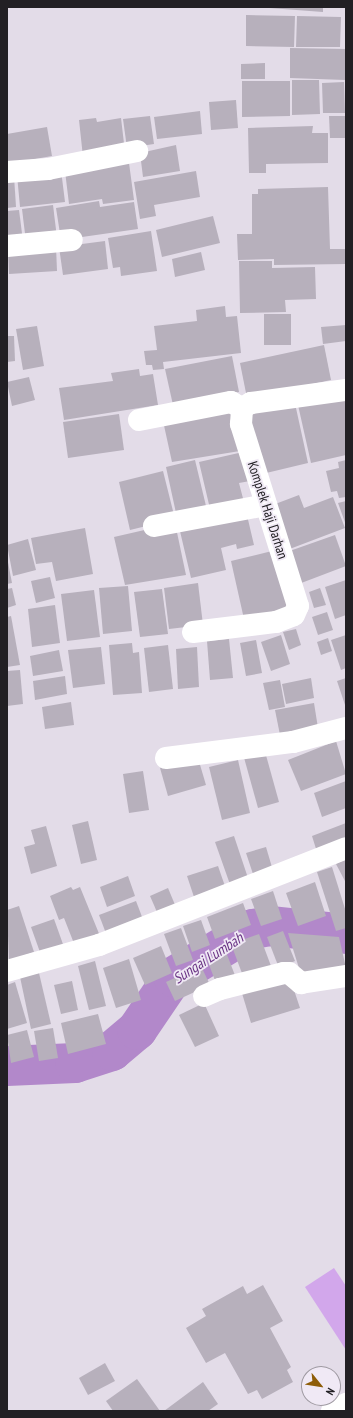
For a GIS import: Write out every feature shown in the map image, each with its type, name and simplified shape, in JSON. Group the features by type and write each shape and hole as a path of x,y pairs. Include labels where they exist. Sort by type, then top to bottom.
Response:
{"street":[{"path":"7,172 48,169 137,151"},
{"path":"7,246 72,240"},
{"path":"139,420 231,402 242,408 250,403 346,390"},
{"name":"Komplek Haji Darhan","path":"193,632 276,622 294,615 297,610 298,600 241,424 242,408"},
{"path":"154,526 266,505"},
{"path":"166,758 293,742 346,728"},
{"path":"7,970 98,945 346,848"},
{"path":"204,996 220,989 284,973 290,973 301,983 346,976"},
{"path":"332,1411 346,1404"}],"shaded area":[{"path":"334,1268 346,1286 346,1350 305,1287"}],"building":[{"path":"256,7 323,7 323,12"},
{"path":"246,15 295,16 294,47 246,46"},
{"path":"297,16 341,17 340,47 296,47"},
{"path":"290,48 346,49 345,80 290,78"},
{"path":"265,63 265,79 241,79 241,64"},
{"path":"292,80 319,80 320,114 292,115"},
{"path":"242,81 290,81 290,116 242,117"},
{"path":"344,82 345,113 323,113 322,83"},
{"path":"236,100 238,128 211,130 209,102"},
{"path":"200,111 202,134 157,139 154,117"},
{"path":"150,116 154,144 127,148 123,119"},
{"path":"329,116 345,116 346,138 330,138"},
{"path":"96,118 97,122 121,118 125,152 83,157 79,120"},
{"path":"313,126 312,133 328,133 328,163 266,164 266,173 249,173 248,128"},
{"path":"47,127 52,156 7,164 7,134"},
{"path":"176,145 180,171 143,177 140,153"},
{"path":"129,163 134,200 103,204 102,199 69,204 65,171"},
{"path":"61,170 65,202 20,207 17,175"},
{"path":"196,171 200,197 154,205 156,216 140,219 134,182"},
{"path":"7,176 14,176 16,207 7,208"},
{"path":"328,187 330,249 346,249 346,264 274,265 274,259 238,260 237,234 252,234 252,194 258,194 258,189"},
{"path":"99,201 100,207 134,202 138,229 61,240 56,208"},
{"path":"53,205 57,238 26,242 22,209"},
{"path":"19,210 23,241 7,243 7,211"},
{"path":"213,216 220,243 162,257 156,230"},
{"path":"151,231 157,271 121,276 120,267 113,268 108,238"},
{"path":"105,241 108,269 63,275 59,247"},
{"path":"56,246 57,271 9,274 8,249"},
{"path":"201,252 205,270 175,277 172,259"},
{"path":"239,261 272,261 272,268 315,267 316,299 285,300 286,312 240,313"},
{"path":"225,306 226,317 237,316 241,353 163,362 164,369 153,370 152,365 146,365 144,351 157,350 154,326 197,321 196,310"},
{"path":"264,314 291,314 291,345 264,345"},
{"path":"346,325 346,341 323,344 321,327"},
{"path":"37,326 44,366 23,370 16,329"},
{"path":"7,336 14,336 15,361 7,362"},
{"path":"324,345 331,380 247,398 240,363"},
{"path":"232,356 239,392 173,405 165,369"},
{"path":"139,369 140,376 153,374 158,405 64,420 59,388 113,381 111,373"},
{"path":"29,377 35,400 12,406 7,382"},
{"path":"346,394 346,455 311,463 298,405"},
{"path":"294,399 308,463 262,474 247,410"},
{"path":"231,406 240,451 172,462 163,421"},
{"path":"119,414 124,450 68,458 63,422"},
{"path":"243,452 250,481 239,483 245,506 211,513 199,462"},
{"path":"195,460 206,506 176,513 166,467"},
{"path":"346,460 346,497 339,498 337,491 331,492 326,471 339,468 338,462"},
{"path":"163,471 175,519 130,530 119,482"},
{"path":"299,495 304,508 333,497 345,528 287,550 270,506"},
{"path":"346,501 346,525 338,503"},
{"path":"246,511 254,545 237,549 236,544 221,548 226,570 191,578 179,527"},
{"path":"175,523 186,575 125,585 114,537"},
{"path":"85,528 93,574 56,581 52,562 36,564 31,538"},
{"path":"335,535 346,566 296,585 284,553"},
{"path":"28,539 36,570 13,576 7,545"},
{"path":"272,551 289,608 244,619 231,561"},
{"path":"7,557 12,583 7,584"},
{"path":"50,577 55,598 36,603 31,581"},
{"path":"346,580 346,615 335,619 325,587"},
{"path":"198,583 203,625 169,629 164,588"},
{"path":"128,586 132,631 103,634 99,588"},
{"path":"12,588 16,605 7,608 7,589"},
{"path":"320,588 326,605 314,608 309,592"},
{"path":"162,589 168,634 140,637 134,592"},
{"path":"94,590 100,637 67,641 61,594"},
{"path":"55,605 60,643 32,647 28,609"},
{"path":"327,612 333,630 318,635 312,617"},
{"path":"11,616 20,665 7,667 7,617"},
{"path":"296,629 301,645 289,650 283,632"},
{"path":"281,635 290,664 271,671 261,642"},
{"path":"346,635 346,668 341,670 331,640"},
{"path":"328,638 332,651 321,655 317,642"},
{"path":"229,639 233,678 210,680 207,641"},
{"path":"256,640 262,673 246,676 240,643"},
{"path":"132,643 133,653 139,652 142,693 113,695 109,645"},
{"path":"168,645 173,689 149,692 144,648"},
{"path":"101,647 105,684 73,688 68,650"},
{"path":"197,647 199,687 178,689 176,649"},
{"path":"59,650 63,671 33,676 30,656"},
{"path":"20,670 23,704 7,706 7,671"},
{"path":"65,676 67,694 35,700 33,681"},
{"path":"311,678 314,698 286,704 282,684"},
{"path":"346,678 346,708 337,681"},
{"path":"280,680 285,707 269,710 263,683"},
{"path":"71,702 74,725 45,729 42,707"},
{"path":"314,703 318,728 280,735 275,710"},
{"path":"336,741 346,774 301,791 288,760"},
{"path":"264,748 279,802 258,808 243,754"},
{"path":"198,758 206,785 168,796 160,768"},
{"path":"238,760 250,813 222,820 209,767"},
{"path":"143,771 149,810 129,813 123,774"},
{"path":"346,781 346,808 322,817 314,793"},
{"path":"88,821 97,860 81,864 72,825"},
{"path":"346,823 346,840 317,852 312,836"},
{"path":"46,826 57,866 31,874 24,847 35,844 31,830"},
{"path":"234,836 250,884 232,890 215,842"},
{"path":"266,847 274,874 255,880 246,853"},
{"path":"346,859 346,883 336,864"},
{"path":"218,866 227,892 196,903 187,876"},
{"path":"332,867 346,912 346,928 336,931 317,872"},
{"path":"128,876 135,896 107,907 100,887"},
{"path":"315,882 326,916 298,926 286,893"},
{"path":"71,887 73,890 80,887 100,936 75,946 64,918 59,920 50,896"},
{"path":"168,888 178,912 160,919 150,896"},
{"path":"273,891 282,919 261,926 251,899"},
{"path":"136,901 144,922 107,936 99,915"},
{"path":"243,903 251,925 215,939 207,917"},
{"path":"19,906 34,952 9,961 7,910"},
{"path":"54,919 64,947 41,955 31,927"},
{"path":"201,920 210,945 192,952 183,926"},
{"path":"181,928 193,960 176,966 164,934"},
{"path":"283,931 295,961 279,968 267,937"},
{"path":"288,933 339,937 346,968 303,981"},
{"path":"259,934 271,966 243,976 231,944"},
{"path":"161,946 172,973 145,985 133,958"},
{"path":"226,952 236,978 217,986 207,959"},
{"path":"129,959 141,1000 116,1008 103,968"},
{"path":"95,961 106,1006 89,1010 78,966"},
{"path":"201,966 210,985 175,1001 166,982"},
{"path":"39,973 51,1024 31,1029 20,977"},
{"path":"289,975 300,1008 251,1023 241,990"},
{"path":"72,981 78,1010 61,1014 54,985"},
{"path":"15,982 27,1023 7,1029 7,985"},
{"path":"204,1003 219,1036 195,1047 179,1015"},
{"path":"98,1014 106,1044 68,1054 61,1023"},
{"path":"53,1028 58,1058 39,1061 34,1031"},
{"path":"27,1030 34,1057 11,1063 7,1035"},
{"path":"263,1285 283,1321 270,1328 291,1367 287,1370 293,1382 262,1399 257,1390 248,1394 225,1353 206,1363 186,1328 206,1316 202,1309 243,1286 247,1294"},
{"path":"105,1363 115,1381 88,1395 79,1378"},
{"path":"137,1379 160,1411 113,1411 106,1401"},
{"path":"203,1382 218,1404 208,1411 164,1411"}],"waterway":[{"name":"Sungai Lumbah","path":"7,1066 75,1063 112,1051 137,1030 173,977 253,929 270,926 346,934"}]}
